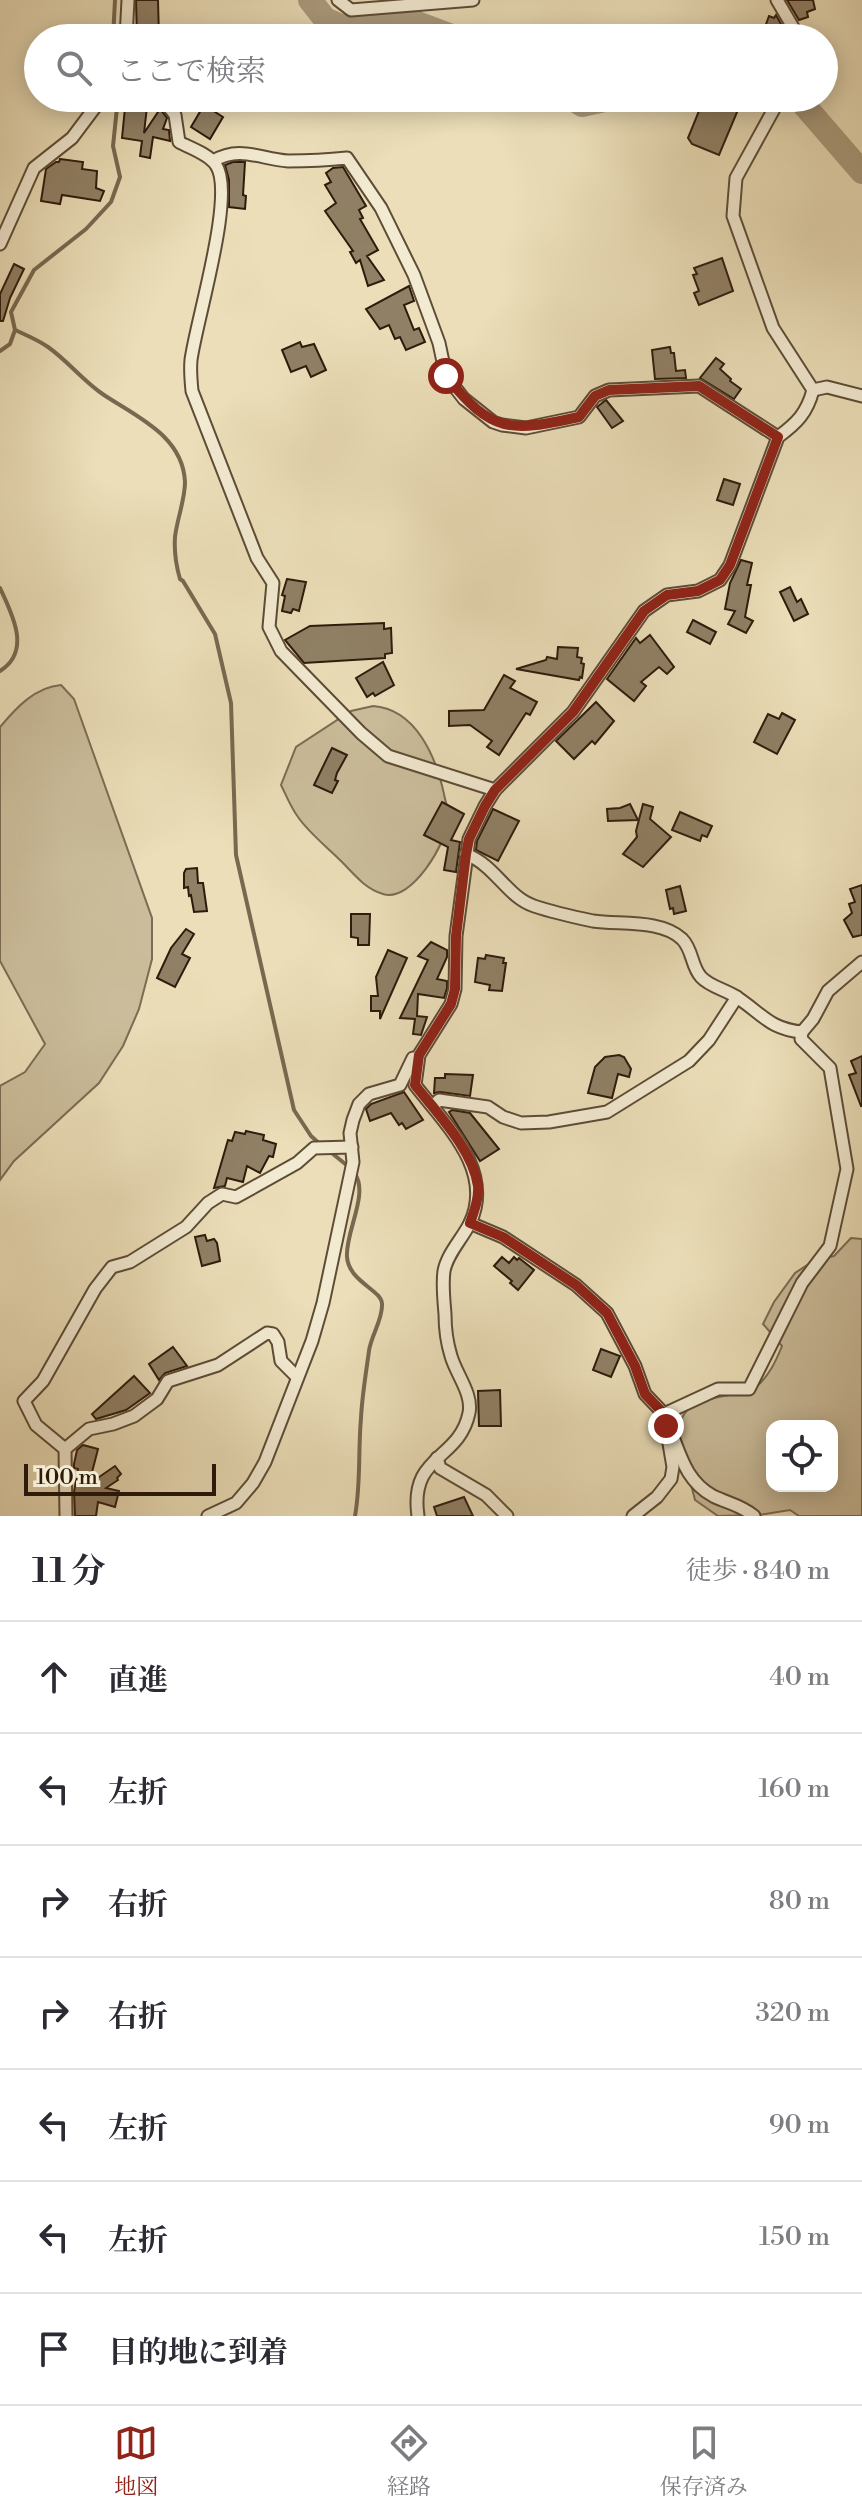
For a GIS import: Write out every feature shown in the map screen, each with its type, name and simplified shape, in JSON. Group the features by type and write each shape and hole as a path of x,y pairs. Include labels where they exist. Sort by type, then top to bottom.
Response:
{"street":[{"path":"127,24 128,0"},
{"path":"338,0 351,10 372,4 473,0"},
{"path":"777,0 791,24"},
{"path":"0,244 34,168 72,138 92,112"},
{"path":"173,112 179,142 213,161 219,168 219,228 191,361 192,391 257,558 273,583 269,627 281,651 361,733 388,756 495,790"},
{"path":"418,1516 417,1489 423,1471 463,1433 470,1410 466,1391 450,1356 444,1270 470,1223 478,1187 473,1168 434,1105 415,1085 419,1055 451,1004 455,989 456,936 469,839 495,790 573,712 644,611 667,595 698,591 720,580 730,565 778,437 796,425 808,409 813,390 773,328 733,216 736,178 772,112"},
{"path":"213,161 226,153 245,151 284,160 347,158 381,208 414,275 439,343 446,376 464,399 493,422 535,427 579,417 595,396 609,390 699,386 778,437"},
{"path":"813,390 827,387 862,396"},
{"path":"466,854 493,870 520,900 532,905 593,921 668,929 683,940 692,953 696,971 704,980 737,997 770,1024 802,1032"},
{"path":"665,1420 718,1389 749,1389 802,1283 830,1246 847,1169 830,1068 801,1039 802,1032 828,991 862,962"},
{"path":"434,1105 439,1100 488,1107 503,1117 521,1123 565,1120 607,1112 689,1061 709,1040 737,997"},
{"path":"208,1516 236,1503 253,1483 265,1462 312,1341 353,1162 350,1133 359,1104 369,1094 400,1085 416,1054 419,1055"},
{"path":"66,1516 65,1449 36,1425 24,1401 43,1381 95,1289 112,1267 130,1262 186,1227 208,1203 222,1194 236,1197 297,1163 314,1148 352,1147"},
{"path":"470,1223 503,1237 576,1285 607,1313 635,1366 645,1394 669,1426 686,1470 698,1485 714,1496 744,1507 754,1516"},
{"path":"65,1449 89,1429 134,1416 157,1399 168,1381 218,1365 267,1333 273,1334 278,1342 281,1361 297,1377"},
{"path":"633,1516 657,1497 671,1479 673,1467 665,1420"},
{"path":"437,1458 440,1468 486,1495 507,1516"}],"shaded area":[{"path":"61,685 74,699 152,918 152,959 139,1009 123,1046 99,1083 14,1161 0,1180 0,1086 25,1072 45,1044 0,961 0,727 34,694"},
{"path":"373,706 401,716 422,737 436,765 449,815 442,841 426,868 405,889 394,894 383,894 365,885 302,823 281,785 296,747 351,711"},
{"path":"851,1238 862,1239 862,1516 799,1516 790,1510 759,1515 718,1516 695,1500 681,1445 683,1415 700,1402 748,1391 761,1383 782,1346 763,1324 795,1273 815,1260 834,1256"}],"building":[{"path":"136,0 158,0 159,24 137,24"},
{"path":"787,0 813,0 815,9 807,12 808,17 799,20"},
{"path":"776,15 781,24 766,24 769,16 774,18"},
{"path":"125,112 146,112 144,133 158,112 162,112 167,118 163,129 169,130 170,141 153,137 150,158 140,156 142,141 122,138"},
{"path":"200,112 215,112 223,117 210,139 191,127"},
{"path":"699,112 737,112 719,155 692,144 688,138"},
{"path":"60,159 83,162 82,169 97,171 96,188 104,191 100,201 62,195 60,204 41,201 46,169"},
{"path":"245,162 245,209 229,207 229,180 225,165"},
{"path":"343,167 366,206 359,210 363,218 360,219 378,250 367,256 384,280 368,286 360,260 356,263 350,252 353,251 325,211 336,203 325,185 331,182 326,173"},
{"path":"722,258 733,291 699,305 694,293 699,291 693,275 697,274 694,268"},
{"path":"14,264 24,269 3,321 0,321 0,294"},
{"path":"409,286 414,301 404,305 414,330 419,328 425,342 406,350 400,337 395,339 389,325 380,329 366,309"},
{"path":"300,342 302,347 314,344 326,370 311,377 306,366 291,372 282,350"},
{"path":"670,347 671,353 674,353 676,371 685,370 686,378 655,379 652,350"},
{"path":"716,358 724,364 720,369 741,389 734,399 700,378"},
{"path":"606,400 623,421 612,428 597,407"},
{"path":"724,479 740,484 733,505 717,500"},
{"path":"741,560 752,563 745,617 753,621 746,633 728,624 735,611 725,609 730,583"},
{"path":"287,579 306,582 299,611 293,609 291,613 282,611 285,596 282,595"},
{"path":"790,587 797,602 801,599 808,614 794,621 780,592"},
{"path":"693,620 716,632 710,644 687,632"},
{"path":"384,623 384,629 391,628 392,653 385,654 385,658 304,663 285,640 310,626"},
{"path":"650,635 674,667 667,674 659,667 641,682 646,686 634,701 607,679 636,638 640,643"},
{"path":"558,647 578,648 577,657 582,658 581,663 584,664 582,678 516,669 546,660 547,657 557,659"},
{"path":"383,662 394,685 367,697 356,678"},
{"path":"504,675 515,681 510,688 537,702 530,715 526,713 499,755 487,747 492,741 470,725 449,726 449,711 484,710"},
{"path":"596,702 614,721 595,744 592,741 574,759 556,741"},
{"path":"782,713 795,720 777,754 754,742 768,714 779,719"},
{"path":"332,748 347,755 337,773 335,780 338,781 332,793 314,785"},
{"path":"442,802 464,814 451,840 460,842 456,872 444,870 448,847 424,835"},
{"path":"630,804 638,820 608,821 607,809"},
{"path":"643,804 653,807 650,819 671,837 643,867 623,854 637,837"},
{"path":"493,809 519,821 498,861 476,850 477,841"},
{"path":"680,812 712,826 707,837 702,835 700,841 672,830"},
{"path":"197,868 198,883 203,883 207,911 194,912 188,887 184,888 186,869"},
{"path":"862,885 862,935 853,937 844,920 852,913 849,904 855,902 850,889"},
{"path":"680,886 686,911 674,914 666,890"},
{"path":"351,914 370,914 369,945 358,945 358,938 351,937"},
{"path":"186,929 194,934 182,954 190,958 175,987 157,978 171,948"},
{"path":"431,942 447,950 437,979 447,981 447,988 444,998 418,994 417,1016 427,1017 421,1035 413,1034 415,1019 400,1018 428,960 418,956"},
{"path":"388,950 407,958 380,1019 380,1011 371,1011 371,996 378,996 376,977"},
{"path":"486,955 504,958 502,991 489,990 490,985 475,982 478,958 485,959"},
{"path":"862,1056 861,1106 849,1075 856,1073 851,1061"},
{"path":"605,1057 624,1057 631,1069 629,1077 618,1074 612,1098 588,1093 595,1067"},
{"path":"445,1074 473,1075 470,1096 434,1093 435,1078 445,1078"},
{"path":"404,1092 423,1120 406,1129 391,1113 370,1121 366,1109 371,1104"},
{"path":"449,1112 470,1113 499,1149 480,1161"},
{"path":"246,1131 264,1135 263,1140 276,1144 273,1157 269,1156 260,1173 247,1166 243,1182 227,1178 225,1186 214,1188 228,1140 232,1141 235,1132 245,1134"},
{"path":"205,1235 207,1241 214,1239 217,1243 220,1261 202,1266 195,1237"},
{"path":"502,1257 509,1263 514,1257 519,1258 534,1270 518,1290 494,1266"},
{"path":"173,1347 187,1366 165,1373 159,1380 149,1364"},
{"path":"601,1349 620,1356 611,1377 593,1370"},
{"path":"134,1376 150,1393 126,1410 96,1419 92,1414"},
{"path":"500,1390 501,1426 479,1426 478,1391"},
{"path":"83,1445 98,1449 89,1484 115,1466 121,1474 106,1488 119,1491 115,1507 98,1502 96,1516 75,1516 74,1492 78,1469 74,1468 74,1464 77,1450"},
{"path":"464,1497 473,1516 437,1516 434,1507"}],"waterway":[{"path":"114,24 115,0"},
{"path":"310,0 325,19 336,24"},
{"path":"355,24 393,14 420,24"},
{"path":"0,351 10,344 15,330 11,312 34,270 86,229 111,202 120,177 113,146 117,112"},
{"path":"810,112 862,172"},
{"path":"15,330 48,347 97,390 144,420 167,440 182,466 185,489 175,537 177,568 180,579 215,634 231,703 236,855 294,1110 311,1136 321,1145"},
{"path":"0,588 14,620 17,643 10,663 0,671"},
{"path":"328,1150 349,1167"},
{"path":"355,1174 359,1182 358,1203 347,1257 353,1273 377,1294 382,1304 381,1316 370,1345 364,1384 355,1516"}],"route":[{"path":"446,376 464,399 493,422 502,425 526,428 579,417 595,396 609,390 699,386 778,437 730,565 720,580 698,591 667,595 644,611 573,712 495,790 485,806 469,839 466,854 456,936 455,989 451,1004 419,1055 416,1069 415,1085 434,1105 473,1168 478,1187 470,1223 503,1237 576,1285 607,1313 635,1366 645,1394 664,1414 666,1426"}]}
